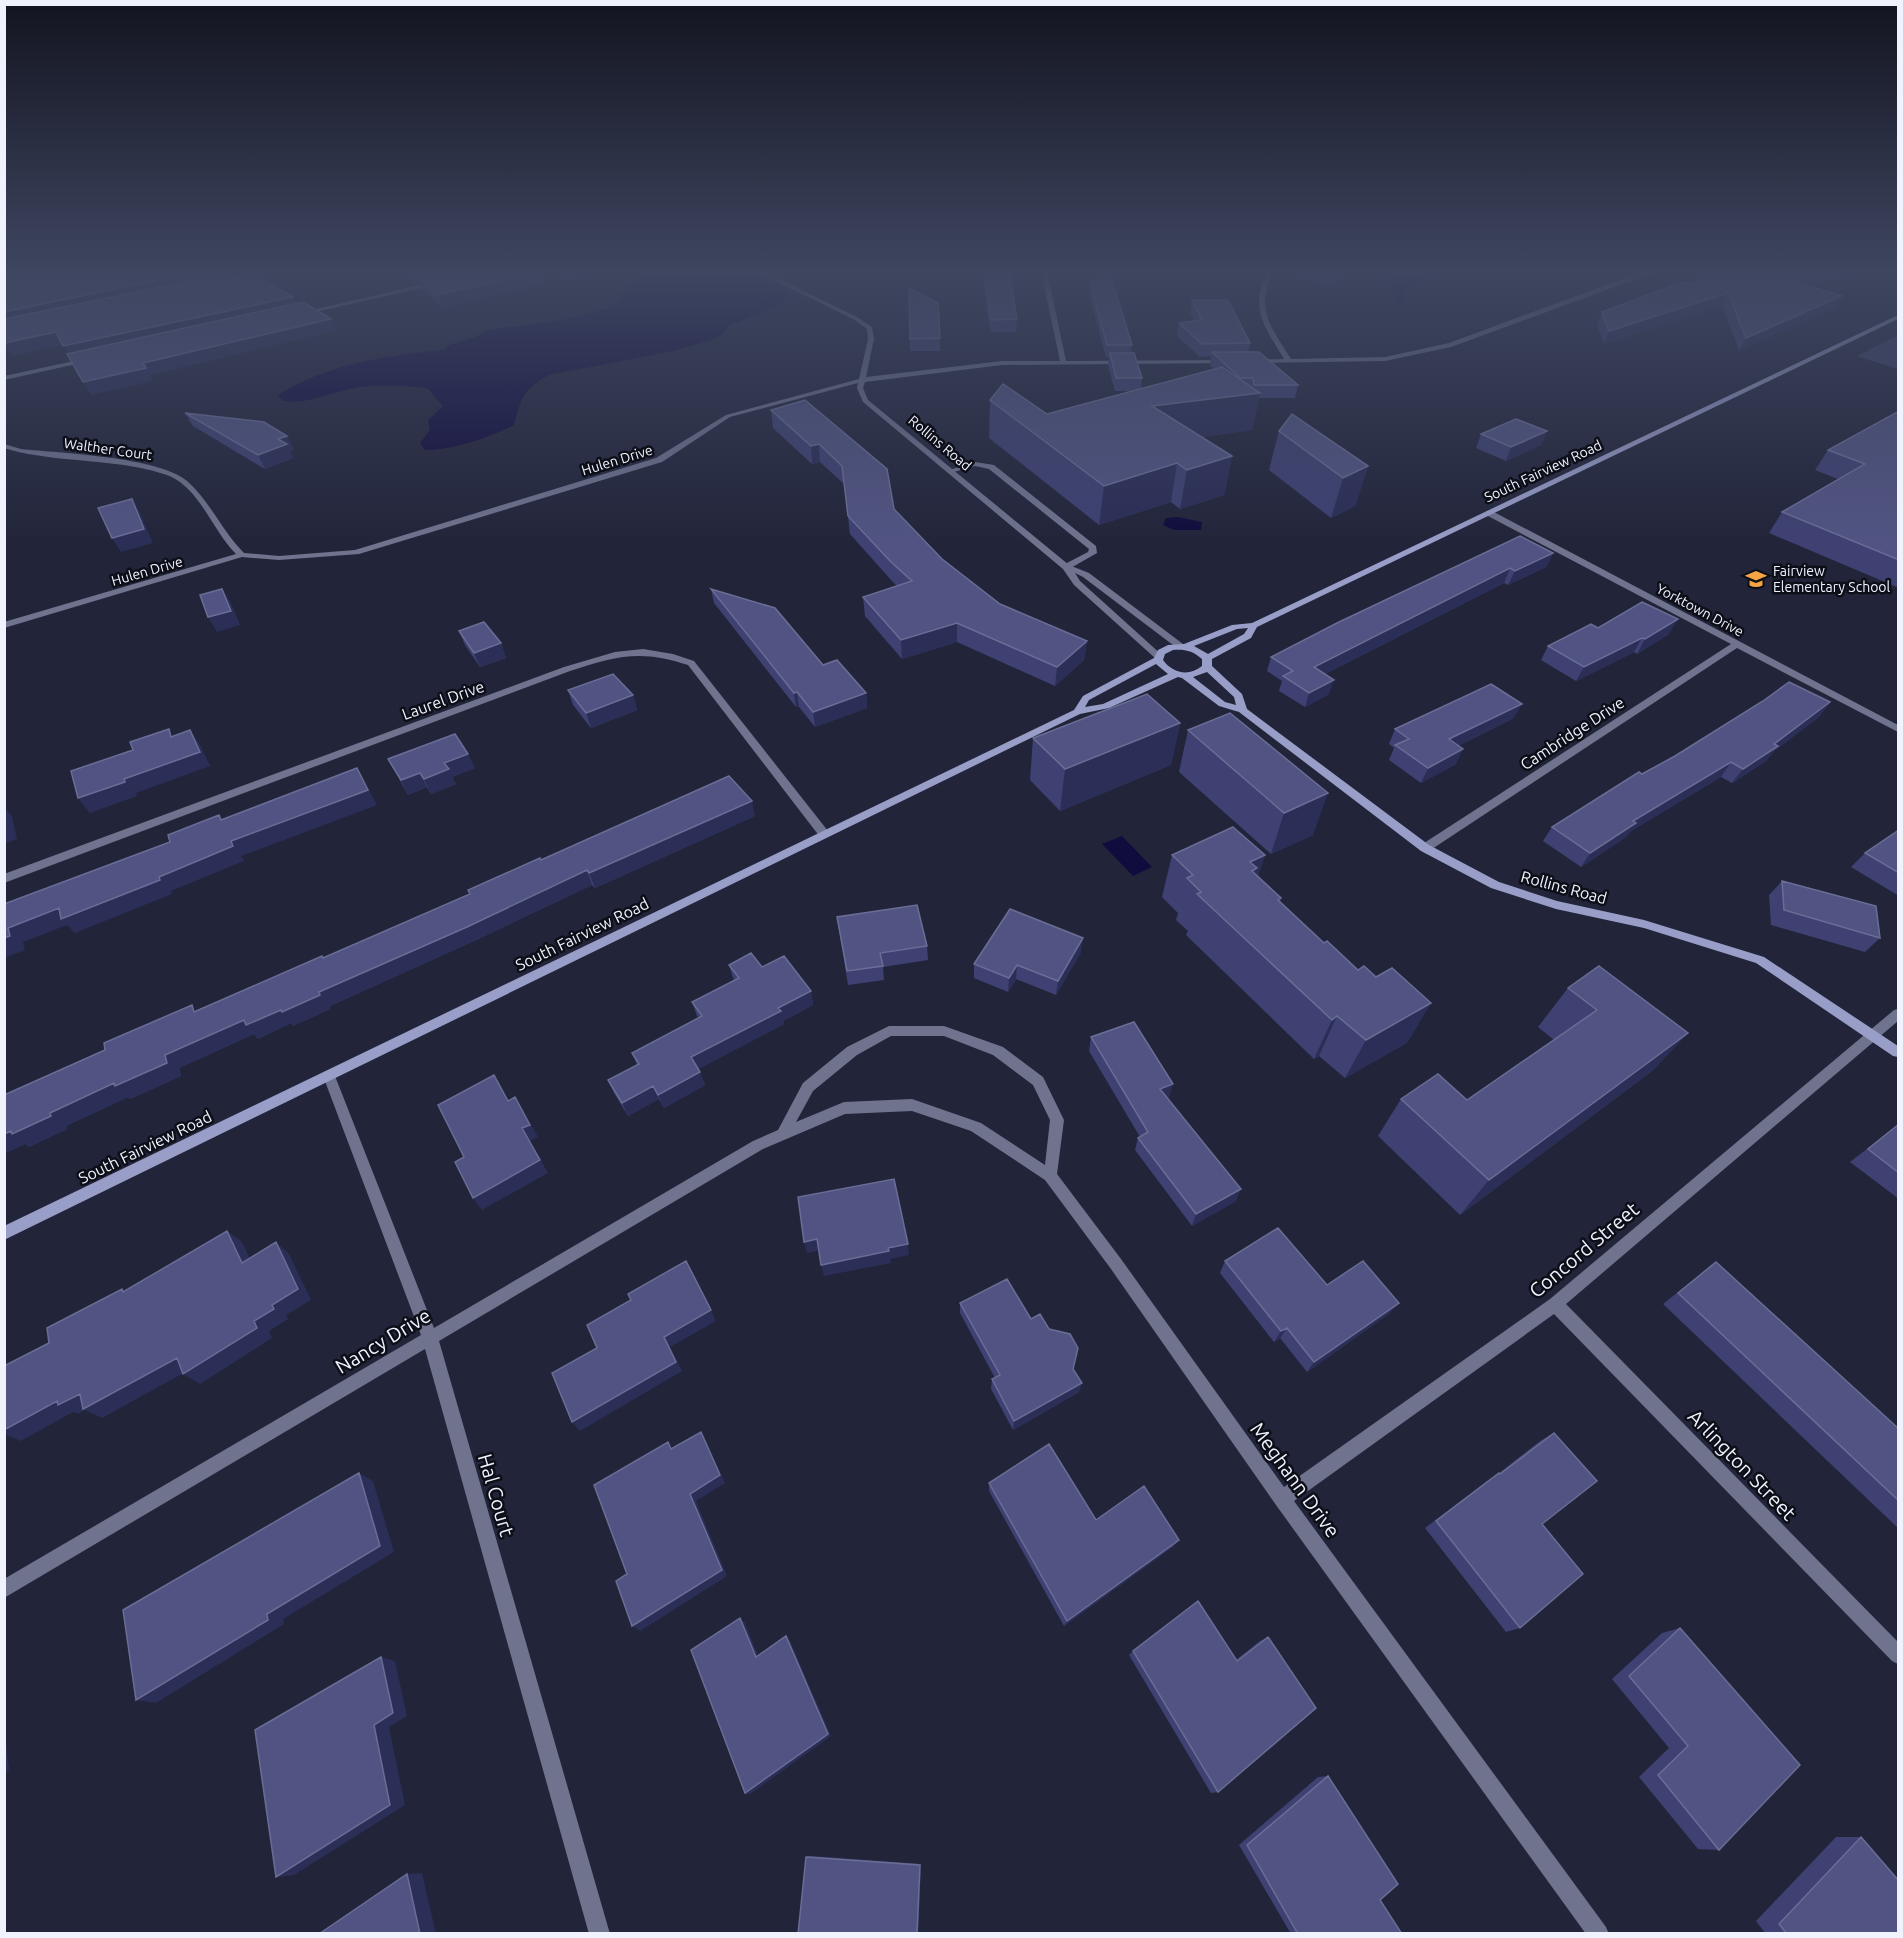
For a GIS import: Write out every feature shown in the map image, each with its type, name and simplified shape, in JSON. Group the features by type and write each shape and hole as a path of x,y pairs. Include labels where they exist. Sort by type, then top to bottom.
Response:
{"street":[{"path":"4,378 81,361"},
{"path":"861,380 866,361"},
{"name":"Hulen Drive","path":"4,625 242,555 279,558 356,552 659,460 728,416 861,380 1002,363 1050,361"},
{"name":"South Fairview Road","path":"4,1233 1077,712 1106,706 1181,675 1198,674 1207,663 1248,636 1254,625 1806,361"},
{"name":"Rollins Road","path":"861,380 860,388 865,401 1066,567 1077,583 1158,658 1164,669 1181,675 1222,704 1242,710 1425,848 1495,885 1556,905 1644,924 1760,960 1899,1052"},
{"name":"Walther Court","path":"4,446 20,451 143,465 180,477 227,542 242,555"},
{"path":"950,471 975,464 991,467 1093,548 1094,551 1091,554 1066,567"},
{"name":"Yorktown Drive","path":"1490,513 1899,729"},
{"name":"Rollins Road","path":"1066,567 1086,575 1183,646 1199,651 1207,663 1239,696 1242,710"},
{"path":"1077,712 1086,698 1158,658 1166,649 1183,646 1235,627 1254,625"},
{"name":"Cambridge Drive","path":"1425,848 1737,644"},
{"name":"Laurel Drive","path":"4,879 567,669 636,651 666,653 691,663 824,834"},
{"name":"Concord Street","path":"1282,1498 1555,1304 1899,1014"},
{"path":"784,1132 808,1087 852,1052 889,1031 944,1031 998,1051 1038,1081 1057,1120 1050,1176"},
{"name":"Hal Court","path":"329,1076 430,1338 600,1934"},
{"name":"Nancy Drive","path":"4,1588 758,1145 844,1108 912,1105"},
{"name":"Meghann Drive","path":"912,1105 976,1127 1050,1176 1116,1264 1282,1498 1599,1934"},
{"name":"Arlington Street","path":"1555,1304 1899,1655"}],"shaded area":[{"path":"365,361 619,361 549,375 533,385 524,395 514,425 458,446 435,450 425,450 420,443 430,430 428,420 443,406 427,388 369,386 293,402 283,401 278,395 305,380"},
{"path":"1874,361 1898,361 1898,369"},
{"path":"1178,517 1202,522 1201,530 1174,530 1163,525 1166,518"},
{"path":"1122,836 1152,867 1133,876 1102,844"}],"building":[{"path":"71,361 150,361 143,363 146,368 83,382"},
{"path":"1112,361 1137,361 1142,378 1116,378"},
{"path":"1222,361 1270,361 1298,385 1254,385 1253,378 1240,378"},
{"path":"1222,367 1260,393 1152,406 1232,456 1187,470 1177,463 1104,486 990,400 1003,384 1047,414"},
{"path":"805,400 887,469 894,509 942,559 1000,604 1087,641 1057,667 957,623 901,640 863,597 912,581 848,516 842,466 819,444 811,446 771,410"},
{"path":"1899,411 1899,560 1782,512 1865,464 1828,450"},
{"path":"185,413 264,422 287,436 278,439 287,444 258,455"},
{"path":"1292,414 1368,466 1343,478 1279,431"},
{"path":"1516,419 1547,431 1511,447 1481,434"},
{"path":"132,499 144,529 112,538 98,508"},
{"path":"1520,536 1553,553 1515,571 1510,568 1314,667 1334,680 1309,693 1283,676 1293,671 1271,657 1337,623"},
{"path":"222,589 231,611 208,617 200,595"},
{"path":"711,589 775,608 823,665 837,660 866,693 813,712 797,692 794,693"},
{"path":"1642,602 1678,619 1645,639 1642,638 1584,667 1548,646 1591,624 1598,628"},
{"path":"484,622 501,643 474,653 459,631"},
{"path":"613,674 633,695 586,713 568,690"},
{"path":"1789,682 1830,702 1774,744 1778,746 1743,769 1731,762 1633,821 1636,823 1590,853 1552,827 1639,772 1642,774 1675,756"},
{"path":"1491,684 1522,704 1449,739 1463,749 1428,768 1395,745 1409,739 1395,729"},
{"path":"1147,694 1180,723 1065,769 1033,738"},
{"path":"1230,713 1328,793 1284,813 1188,730"},
{"path":"169,729 171,737 190,730 200,752 78,798 71,771 133,750 130,742"},
{"path":"455,734 468,754 444,763 449,769 424,779 420,773 401,780 388,759"},
{"path":"357,768 368,790 231,841 233,846 159,877 160,880 61,919 59,908 8,928 10,936 4,938 4,904 170,842 168,835 219,815 221,820"},
{"path":"729,776 752,801 589,873 587,870 467,927 319,992 320,995 282,1012 281,1010 246,1025 244,1020 165,1055 167,1063 115,1086 114,1083 12,1134 11,1131 4,1134 4,1095 105,1050 104,1043 192,1005 194,1012 322,956 323,958 470,894 468,890"},
{"path":"1233,827 1265,855 1250,862 1257,868 1252,871 1281,898 1278,900 1324,943 1327,941 1358,970 1364,966 1376,977 1392,968 1431,1003 1366,1040 1337,1016 1332,1020 1197,894 1201,892 1187,878 1193,875 1172,855"},
{"path":"1899,830 1899,873 1865,853"},
{"path":"1782,881 1876,906 1880,938 1784,910"},
{"path":"917,905 927,946 880,953 883,966 847,971 837,917"},
{"path":"1010,909 1083,938 1058,981 1017,965 1009,978 974,964"},
{"path":"751,953 762,967 784,956 811,991 778,1008 781,1011 691,1057 700,1072 658,1095 653,1086 622,1103 608,1080 639,1064 632,1053 702,1016 692,1002 739,978 729,965"},
{"path":"1599,966 1688,1033 1489,1180 1401,1099 1438,1074 1467,1100 1597,1010 1568,988"},
{"path":"1134,1022 1173,1084 1160,1089 1241,1189 1196,1214 1138,1138 1148,1132 1091,1037"},
{"path":"494,1075 508,1101 515,1097 530,1125 522,1128 540,1160 473,1198 455,1162 464,1157 438,1105"},
{"path":"1899,1124 1899,1173 1868,1149"},
{"path":"894,1179 908,1244 888,1248 889,1251 821,1265 817,1239 804,1242 798,1197"},
{"path":"1278,1228 1327,1285 1363,1261 1399,1303 1314,1362 1287,1328 1281,1331 1225,1261"},
{"path":"227,1231 242,1263 276,1242 298,1289 272,1305 274,1309 254,1321 257,1328 183,1374 177,1358 83,1409 80,1394 58,1405 57,1401 4,1430 4,1366 49,1343 47,1328 122,1289 123,1292"},
{"path":"686,1261 711,1310 664,1337 676,1362 572,1422 552,1373 597,1348 587,1325 631,1300 628,1294"},
{"path":"1716,1262 1899,1429 1899,1501 1678,1293"},
{"path":"1007,1279 1031,1319 1040,1314 1049,1329 1070,1334 1078,1348 1073,1369 1082,1383 1014,1421 992,1379 1000,1375 960,1303"},
{"path":"701,1432 720,1475 690,1494 722,1570 632,1626 616,1581 627,1574 594,1485 668,1442 671,1449"},
{"path":"1554,1433 1597,1481 1542,1524 1583,1574 1520,1628 1436,1521"},
{"path":"1049,1444 1096,1520 1144,1486 1179,1540 1067,1621 989,1483"},
{"path":"359,1473 380,1546 267,1614 268,1620 136,1700 123,1610"},
{"path":"1198,1601 1237,1661 1268,1637 1316,1708 1218,1792 1133,1651"},
{"path":"740,1618 756,1657 786,1636 828,1734 745,1793 691,1650"},
{"path":"1680,1628 1800,1765 1719,1850 1658,1775 1688,1746 1629,1676"},
{"path":"381,1657 393,1713 374,1725 390,1805 276,1877 255,1730"},
{"path":"1328,1776 1398,1884 1380,1900 1402,1934 1298,1934 1247,1845"},
{"path":"1861,1837 1899,1881 1899,1934 1787,1934 1779,1924"},
{"path":"806,1857 920,1865 917,1934 798,1934"},
{"path":"407,1874 420,1934 319,1934"}],"place":[{"name":"Fairview Elementary School","path":"1756,579"}]}
